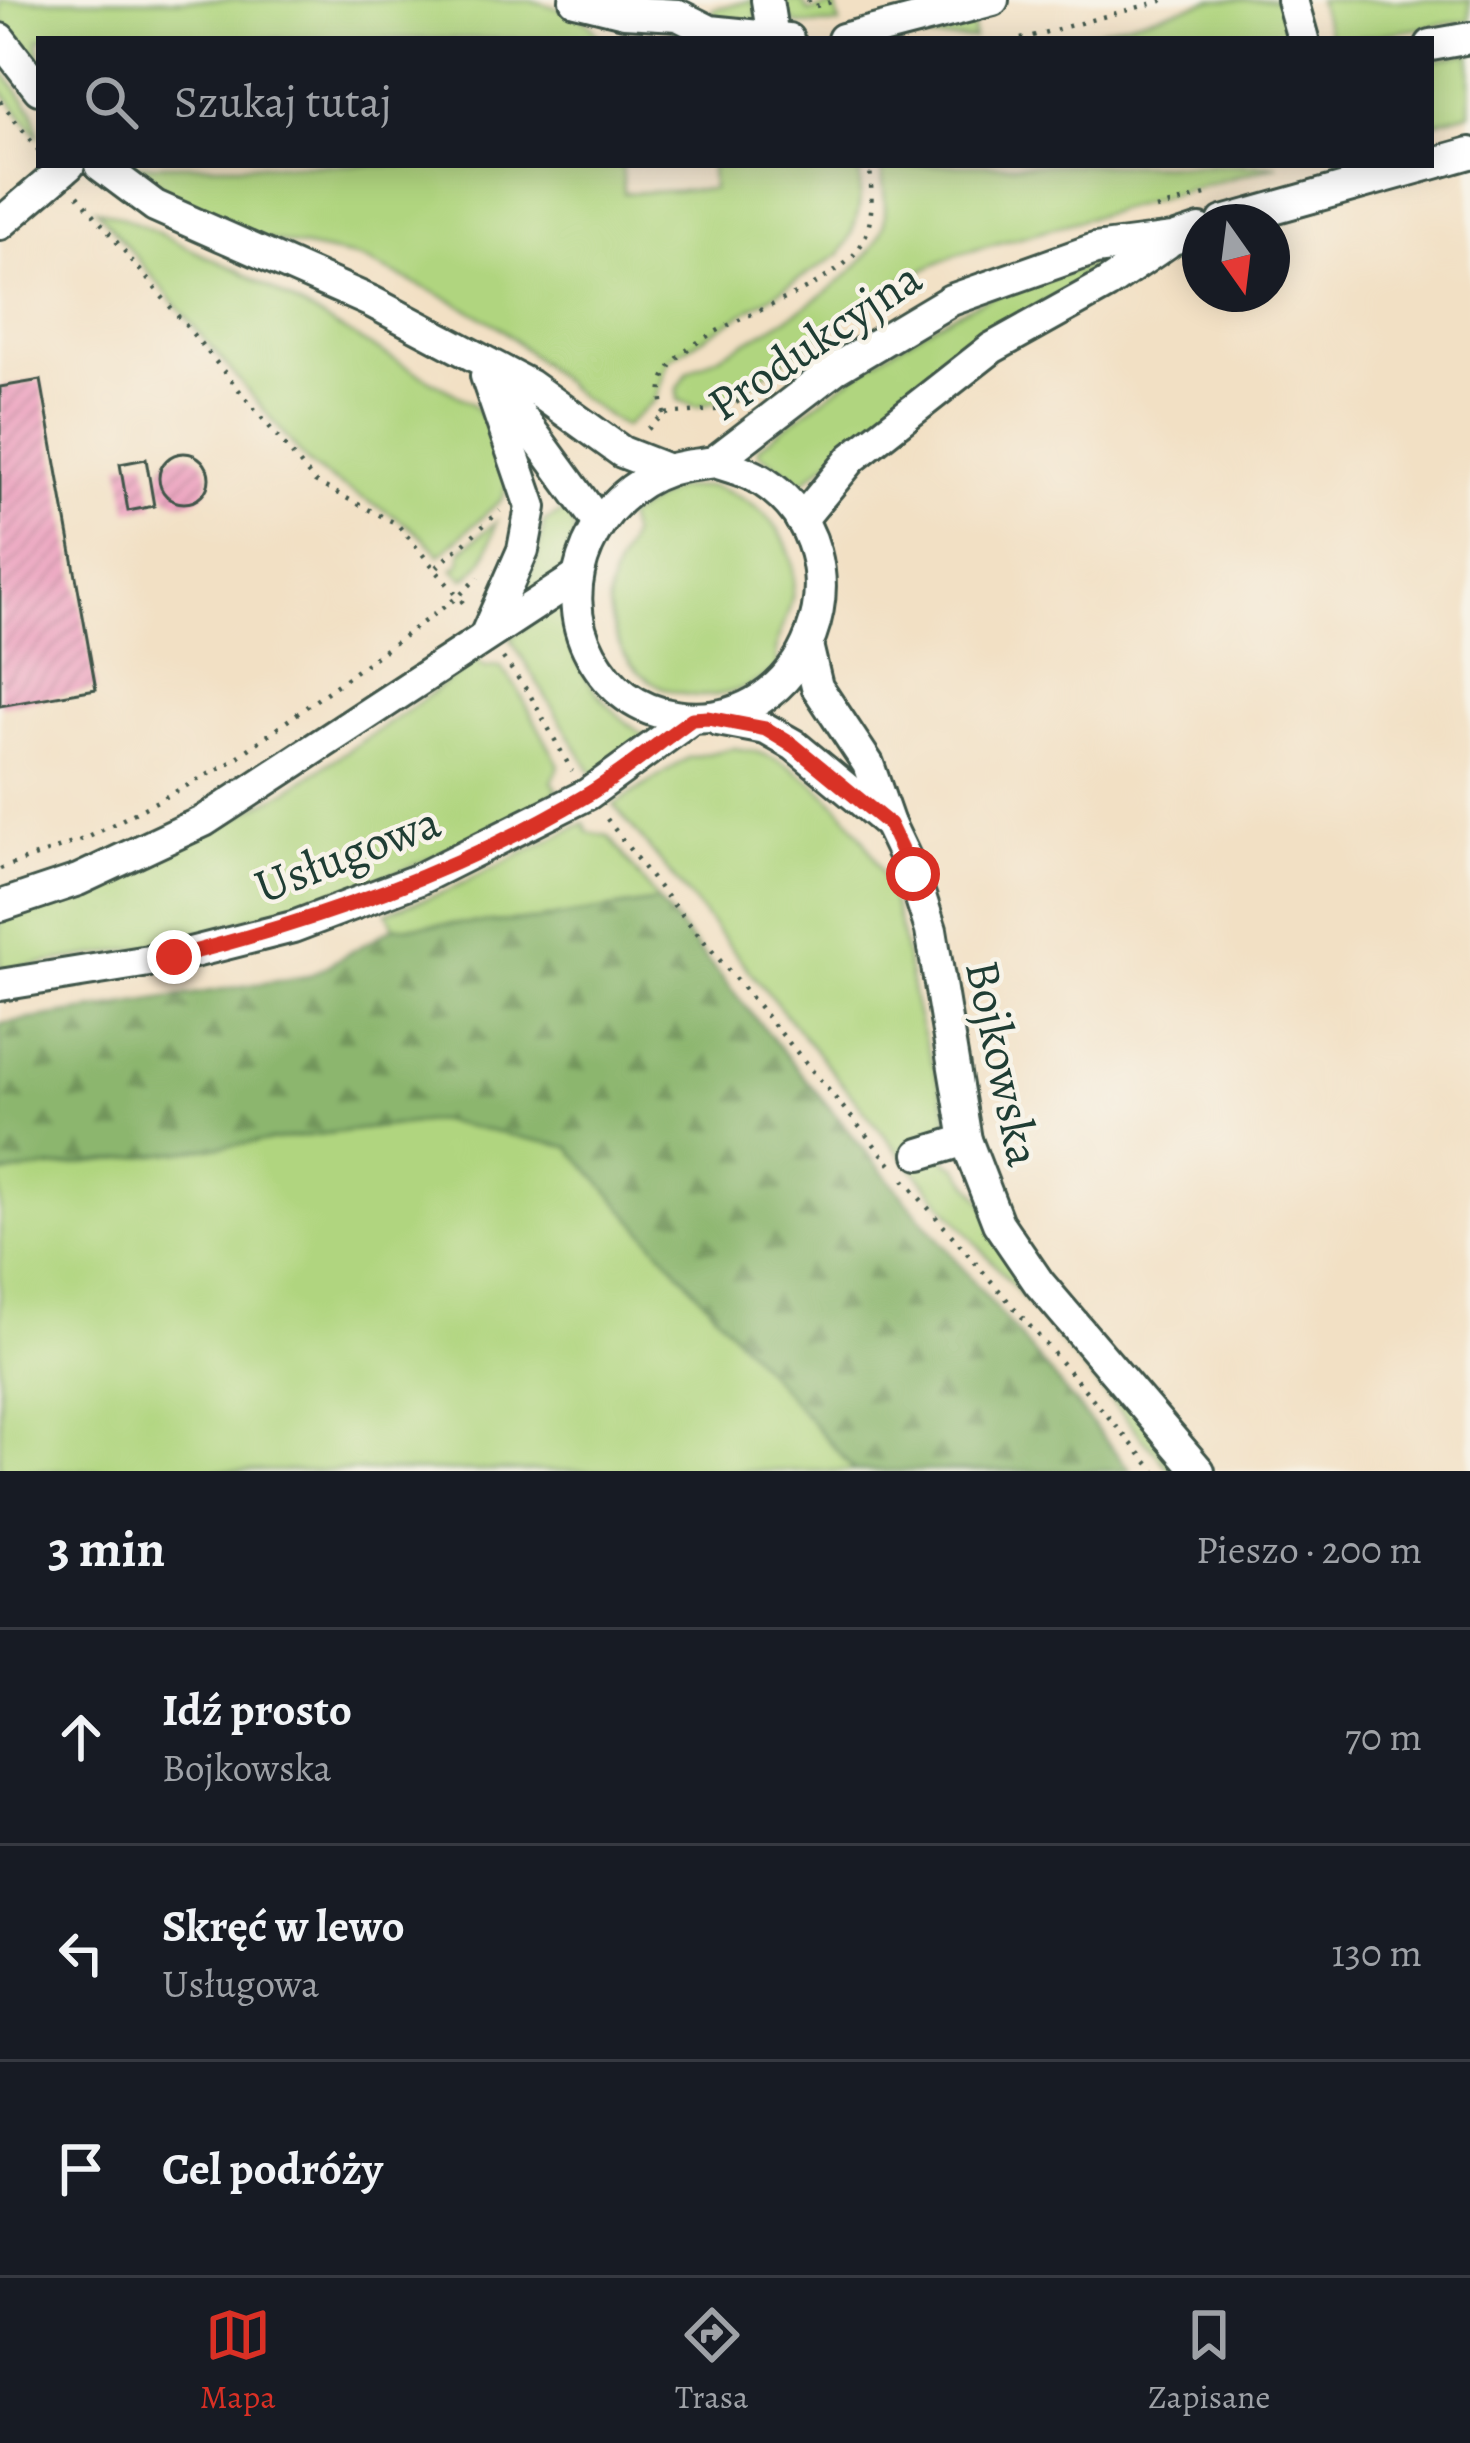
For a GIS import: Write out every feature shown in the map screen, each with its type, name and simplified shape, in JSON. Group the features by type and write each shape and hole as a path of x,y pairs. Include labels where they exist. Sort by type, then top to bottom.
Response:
{"street":[{"path":"575,0 622,26 684,7 710,31 755,36"},
{"path":"767,0 773,36"},
{"path":"855,36 993,0"},
{"path":"1292,0 1302,36"},
{"path":"1434,44 1470,38"},
{"path":"0,39 36,85"},
{"path":"1434,163 1470,153"},
{"path":"0,224 50,168"},
{"path":"104,168 155,206 372,302 451,343 529,385 622,452 668,470"},
{"path":"1287,204 1415,168"},
{"name":"Produkcyjna","path":"714,462 835,369 951,300 1095,249 1182,235"},
{"name":"Produkcyjna","path":"802,520 852,458 992,348 1182,237"},
{"path":"451,343 514,404 598,522"},
{"path":"486,634 523,550 531,507 487,376"},
{"path":"714,462 763,481 802,520 818,562 816,613 808,650 766,697 739,711 700,718 657,713 625,698 601,674 586,646 578,615 578,577 598,522 616,503 668,470 714,462"},
{"name":"Usługowa","path":"0,906 78,880 204,821 578,577"},
{"name":"Bojkowska","path":"808,650 817,687 868,764 913,874 931,930 966,1140 998,1222 1039,1283 1199,1471"},
{"name":"Usługowa","path":"0,985 174,957 293,927 418,880 588,794 700,718"},
{"name":"Bojkowska","path":"700,718 766,729 889,824"},
{"path":"920,1154 966,1140"}],"path":[{"path":"808,0 812,7 839,0"},
{"path":"1032,36 1165,0"},
{"path":"0,101 36,142"},
{"path":"59,168 315,482 397,524 437,567 529,693 588,794 652,879"},
{"path":"664,414 660,391 670,367 698,344 838,268 858,249 872,204 870,168"},
{"path":"437,567 493,515 506,509"},
{"path":"0,869 89,837 228,764 459,596"}],"green space":[{"path":"0,0 531,0 580,17 598,36 36,36 36,63 0,19"},
{"path":"754,0 758,23 714,17 713,9"},
{"path":"783,0 801,0 809,12 835,5 840,24 796,24"},
{"path":"1213,0 1279,0 1288,32 1287,36 1078,36"},
{"path":"1318,0 1470,0 1470,20 1371,36 1329,36"},
{"path":"973,19 974,36 909,36"},
{"path":"1470,53 1470,113 1434,122 1434,60"},
{"path":"0,67 33,111 36,134 0,88"},
{"path":"136,168 622,168 624,193 712,189 711,168 859,168 860,190 856,222 840,254 669,359 655,400 624,427 581,398 498,326 453,301 360,258 240,234 184,204"},
{"path":"882,168 1267,168 956,255 906,278 855,310 732,397 697,407 678,400 678,388 688,372 797,312 850,272 882,230"},
{"path":"96,209 236,269 472,404 491,427 515,483 506,486 503,498 440,555 409,526 308,463"},
{"path":"1111,260 1112,266 1006,324 945,365 803,482 758,453 758,448 851,378 916,335 1020,286"},
{"path":"708,486 749,503 778,530 788,548 793,589 777,645 778,667 752,684 698,696 649,680 630,662 616,637 609,596 631,535 626,518 675,489"},
{"path":"570,509 575,534 564,575 515,604 537,559 544,522"},
{"path":"496,522 482,561 464,579 453,569 460,564 462,550"},
{"path":"563,599 571,643 588,679 613,710 647,738 594,776 510,638"},
{"path":"477,659 483,667 500,666 559,765 552,782 558,790 518,818 401,871 327,896 160,945 0,970 0,920 220,826 290,789"},
{"path":"733,748 781,762 803,775 842,811 872,854 895,909 917,1013 947,1111 947,1125 939,1136 946,1161 957,1167 1184,1471 1171,1471 895,1148 614,805 688,758"},
{"path":"584,823 588,832 609,836 658,901 535,920 394,927 387,912 445,892"},
{"path":"658,901 1131,1471 855,1471 569,1147 436,1120 0,1174 0,1024 309,976 394,927 535,920"},
{"path":"436,1120 569,1147 855,1471 0,1471 0,1174"}],"building":[{"path":"41,380 96,689 0,706 0,387"},
{"path":"184,453 202,460 209,478 202,496 184,503 166,496 159,478 166,460"},
{"path":"146,459 154,506 128,511 120,464"}],"route":[{"path":"174,957 293,927 460,861 588,794 692,719 766,729 794,746 889,824 913,874"}]}
